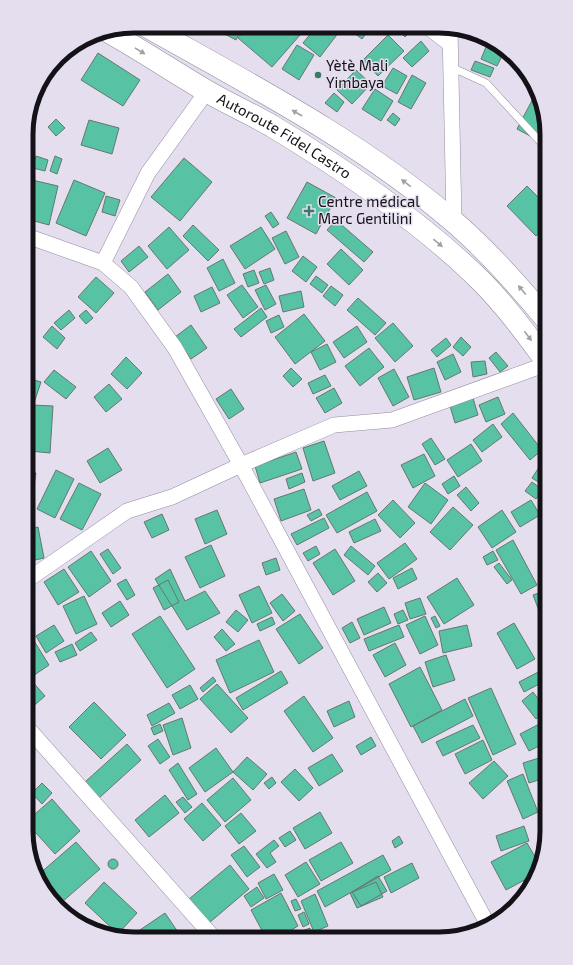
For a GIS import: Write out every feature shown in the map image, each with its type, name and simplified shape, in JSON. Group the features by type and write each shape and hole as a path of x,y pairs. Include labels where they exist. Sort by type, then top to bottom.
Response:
{"highway":[{"name":"Autoroute Fidel Castro","path":"158,33 352,145 406,183 454,221 508,274 540,312"},
{"name":"Autoroute Fidel Castro","path":"114,35 207,91 271,126 341,171 436,241 482,282 514,318 540,353"}],"street":[{"path":"436,33 450,44"},
{"path":"450,34 454,221"},
{"path":"103,263 148,173 207,91"},
{"path":"33,238 103,263 131,286 175,348 241,465 486,920"},
{"path":"33,576 126,511 172,497 241,465 334,425 392,420 540,366"},
{"path":"33,734 209,932"}],"lane":[{"path":"450,67 486,83 540,141"}],"building":[{"path":"223,33 240,33 236,40"},
{"path":"242,33 302,33 272,67 238,38"},
{"path":"311,33 338,33 320,57 303,43"},
{"path":"354,33 366,33 362,39"},
{"path":"401,33 409,33 405,37"},
{"path":"388,35 404,51 378,76 363,60"},
{"path":"421,41 429,51 412,67 403,58"},
{"path":"297,45 314,55 299,80 282,69"},
{"path":"486,46 502,56 497,66 481,59"},
{"path":"98,53 140,80 123,106 81,80"},
{"path":"475,61 494,68 490,77 471,70"},
{"path":"393,68 407,76 397,94 382,86"},
{"path":"356,70 371,84 352,104 337,90"},
{"path":"412,75 426,83 411,109 398,102"},
{"path":"375,89 393,101 381,121 362,109"},
{"path":"334,93 344,102 337,112 325,103"},
{"path":"533,99 537,108 540,141 517,129"},
{"path":"393,113 400,119 395,126 387,120"},
{"path":"56,119 65,128 56,136 48,127"},
{"path":"89,120 119,128 112,154 81,145"},
{"path":"36,156 48,160 45,171 33,168"},
{"path":"55,156 62,159 57,174 50,171"},
{"path":"184,158 212,182 180,221 151,197"},
{"path":"33,180 58,186 49,225 33,221"},
{"path":"74,180 105,193 86,236 56,223"},
{"path":"307,182 336,198 316,234 287,218"},
{"path":"527,186 540,199 540,232 536,236 507,206"},
{"path":"106,196 120,200 115,216 102,212"},
{"path":"271,212 279,224 273,228 265,216"},
{"path":"336,220 373,252 364,262 327,230"},
{"path":"193,225 219,250 208,261 183,236"},
{"path":"169,227 189,250 167,269 148,246"},
{"path":"261,227 275,249 245,269 230,246"},
{"path":"286,231 299,257 285,264 272,238"},
{"path":"139,246 148,257 129,272 121,261"},
{"path":"341,249 363,270 349,285 327,264"},
{"path":"303,256 317,267 306,282 292,271"},
{"path":"223,259 235,283 219,291 207,268"},
{"path":"270,268 274,280 264,284 259,272"},
{"path":"254,270 259,283 248,287 243,274"},
{"path":"168,274 181,292 158,310 145,292"},
{"path":"316,276 328,285 322,293 310,284"},
{"path":"96,277 114,293 96,313 78,297"},
{"path":"242,285 258,307 243,318 227,295"},
{"path":"266,285 276,304 265,310 255,290"},
{"path":"331,286 343,295 335,306 323,296"},
{"path":"212,287 220,303 201,312 194,296"},
{"path":"301,291 304,307 283,312 279,296"},
{"path":"358,298 386,323 375,335 347,310"},
{"path":"261,308 267,317 241,337 234,329"},
{"path":"69,310 75,318 61,330 54,323"},
{"path":"86,310 93,318 86,324 79,316"},
{"path":"304,314 325,341 295,364 275,337"},
{"path":"279,315 284,327 271,333 266,321"},
{"path":"393,323 413,346 395,362 375,338"},
{"path":"191,325 207,348 191,359 175,337"},
{"path":"52,326 65,338 57,349 43,337"},
{"path":"357,326 367,342 344,358 333,342"},
{"path":"461,337 471,347 463,356 453,347"},
{"path":"446,338 451,345 437,357 431,350"},
{"path":"327,344 336,362 320,370 311,352"},
{"path":"369,348 384,367 360,386 345,366"},
{"path":"496,352 508,366 500,372 489,358"},
{"path":"453,354 461,372 445,380 437,362"},
{"path":"126,357 142,373 127,389 111,374"},
{"path":"485,361 487,374 473,377 471,362"},
{"path":"291,368 302,379 293,387 283,376"},
{"path":"434,368 441,392 414,400 407,377"},
{"path":"394,369 409,397 393,406 378,378"},
{"path":"54,370 76,387 66,399 44,382"},
{"path":"325,375 331,386 313,394 308,383"},
{"path":"34,380 41,382 34,403 33,403"},
{"path":"109,384 122,399 106,412 94,397"},
{"path":"334,388 342,403 325,413 316,398"},
{"path":"231,389 244,409 229,419 216,399"},
{"path":"498,397 505,414 486,422 479,405"},
{"path":"473,398 478,415 455,423 450,406"},
{"path":"33,405 53,406 50,453 33,451"},
{"path":"513,413 540,447 540,452 530,460 501,424"},
{"path":"493,424 502,437 482,452 473,440"},
{"path":"431,438 445,459 435,465 422,444"},
{"path":"324,441 335,473 313,481 303,448"},
{"path":"471,444 482,461 458,477 447,460"},
{"path":"108,448 122,470 100,483 87,461"},
{"path":"296,452 302,469 260,483 255,466"},
{"path":"424,454 435,476 413,488 401,465"},
{"path":"540,466 540,483 532,478"},
{"path":"56,470 74,479 55,518 37,509"},
{"path":"359,471 367,486 340,500 332,486"},
{"path":"33,472 36,473 33,491"},
{"path":"302,473 305,482 289,489 286,479"},
{"path":"454,476 460,486 448,494 442,484"},
{"path":"532,482 540,488 540,494 536,499 525,491"},
{"path":"79,483 101,494 82,530 60,519"},
{"path":"425,483 448,500 431,524 408,507"},
{"path":"466,487 479,503 471,511 457,495"},
{"path":"304,489 311,510 281,521 274,499"},
{"path":"367,492 377,511 337,533 326,515"},
{"path":"393,500 415,523 400,538 378,515"},
{"path":"531,500 540,515 520,527 511,512"},
{"path":"453,507 473,525 450,550 430,532"},
{"path":"319,509 322,515 311,521 307,515"},
{"path":"217,510 227,534 205,544 195,519"},
{"path":"502,510 516,532 492,548 478,527"},
{"path":"162,514 169,530 152,538 144,522"},
{"path":"324,518 329,528 297,545 291,534"},
{"path":"375,519 381,531 354,543 349,532"},
{"path":"38,527 44,558 33,560 33,528"},
{"path":"513,540 537,585 521,594 496,550"},
{"path":"405,543 417,559 389,579 377,563"},
{"path":"211,545 225,576 200,588 185,557"},
{"path":"316,546 320,554 308,561 303,553"},
{"path":"351,546 375,566 368,575 344,555"},
{"path":"108,549 121,568 113,574 100,554"},
{"path":"335,549 355,581 333,595 313,563"},
{"path":"91,551 111,581 89,597 68,567"},
{"path":"493,551 498,560 487,565 483,557"},
{"path":"276,558 280,570 266,575 262,563"},
{"path":"499,563 512,580 507,584 494,567"},
{"path":"412,568 417,579 398,589 393,578"},
{"path":"64,569 79,592 58,605 44,582"},
{"path":"170,569 185,601 205,591 220,613 187,630 155,579"},
{"path":"378,573 387,583 377,592 368,582"},
{"path":"457,578 474,605 444,624 427,597"},
{"path":"126,579 135,595 127,600 117,584"},
{"path":"168,580 179,602 164,610 153,588"},
{"path":"259,586 272,613 252,623 239,595"},
{"path":"540,592 540,614 533,595"},
{"path":"282,594 295,611 283,621 270,603"},
{"path":"84,596 97,624 76,634 63,606"},
{"path":"420,598 426,614 410,619 405,603"},
{"path":"120,601 129,615 111,627 102,613"},
{"path":"384,607 391,623 364,635 357,619"},
{"path":"236,610 248,620 238,632 226,622"},
{"path":"403,610 408,620 398,624 394,614"},
{"path":"300,614 323,648 299,664 276,629"},
{"path":"160,616 195,669 167,688 132,634"},
{"path":"425,616 438,645 420,654 406,625"},
{"path":"435,616 440,626 436,628 431,618"},
{"path":"272,617 275,624 260,631 257,624"},
{"path":"352,622 360,638 350,643 342,628"},
{"path":"514,623 535,659 517,669 497,633"},
{"path":"54,625 64,641 46,653 36,636"},
{"path":"399,625 404,637 369,651 364,639"},
{"path":"467,625 472,646 443,653 439,631"},
{"path":"222,629 235,644 226,651 214,637"},
{"path":"91,632 97,640 80,651 75,643"},
{"path":"33,639 49,665 33,676"},
{"path":"259,640 274,672 230,693 216,660"},
{"path":"395,643 406,665 385,677 373,655"},
{"path":"72,644 77,655 60,662 55,652"},
{"path":"446,655 455,680 433,687 425,662"},
{"path":"420,667 442,710 411,727 389,684"},
{"path":"281,671 288,683 243,710 236,698"},
{"path":"540,671 540,684 524,692 519,682"},
{"path":"213,677 216,681 203,692 200,688"},
{"path":"33,682 45,696 33,706"},
{"path":"217,684 248,718 231,733 200,699"},
{"path":"190,685 198,699 180,709 172,695"},
{"path":"491,688 516,744 493,755 468,698"},
{"path":"533,692 540,701 540,716 536,719 522,701"},
{"path":"304,696 333,738 313,752 284,711"},
{"path":"465,699 473,716 422,743 413,726"},
{"path":"349,701 355,717 334,727 327,711"},
{"path":"94,702 126,735 101,759 69,727"},
{"path":"169,703 175,713 152,726 147,715"},
{"path":"182,718 191,748 173,755 163,725"},
{"path":"160,724 163,731 154,735 151,728"},
{"path":"540,724 540,746 529,751 520,734"},
{"path":"473,725 480,738 443,756 436,742"},
{"path":"371,737 376,746 361,755 356,746"},
{"path":"158,739 170,757 160,764 148,746"},
{"path":"483,740 492,760 465,774 455,754"},
{"path":"127,744 141,760 99,798 85,782"},
{"path":"216,748 233,772 205,792 189,768"},
{"path":"332,754 343,771 319,786 308,768"},
{"path":"247,757 267,774 253,790 233,772"},
{"path":"539,758 540,780 529,783 523,763"},
{"path":"494,761 508,776 483,799 469,783"},
{"path":"178,763 197,794 188,800 169,770"},
{"path":"295,769 313,788 299,801 281,782"},
{"path":"523,774 538,812 523,819 507,781"},
{"path":"272,777 276,783 269,789 264,783"},
{"path":"233,778 251,800 225,822 207,800"},
{"path":"42,783 52,793 42,804 33,794 33,792"},
{"path":"165,795 179,813 149,837 135,820"},
{"path":"183,797 192,807 185,813 176,802"},
{"path":"52,799 80,831 55,854 33,830 33,816"},
{"path":"202,803 221,825 203,841 184,819"},
{"path":"320,812 332,833 305,849 293,828"},
{"path":"241,813 256,831 239,844 225,826"},
{"path":"524,826 529,841 501,851 496,836"},
{"path":"290,831 296,840 285,847 279,838"},
{"path":"399,836 403,843 395,848 392,841"},
{"path":"274,840 279,846 270,853 276,862 267,868 256,854"},
{"path":"76,842 100,869 63,902 54,892 42,871"},
{"path":"341,842 353,863 321,881 309,860"},
{"path":"527,843 536,859 527,879 506,890 491,862"},
{"path":"244,846 260,867 247,877 231,855"},
{"path":"383,855 391,870 325,907 317,891"},
{"path":"111,859 115,859 117,860 117,868 111,869 108,866 108,862"},
{"path":"306,862 320,884 298,897 285,875"},
{"path":"412,863 419,878 391,893 384,877"},
{"path":"230,865 249,889 209,923 189,899"},
{"path":"274,874 283,890 266,899 258,883"},
{"path":"378,876 387,891 361,906 352,892"},
{"path":"104,882 137,913 121,931 114,930 85,903"},
{"path":"376,882 383,897 357,908 350,893"},
{"path":"257,887 264,898 251,907 244,896"},
{"path":"281,893 298,926 288,932 263,932 251,910"},
{"path":"315,894 328,926 314,932 301,901"},
{"path":"296,899 301,909 295,911 291,901"},
{"path":"304,912 309,924 303,927 298,915"},
{"path":"165,913 178,932 137,932"},
{"path":"310,928 312,932 302,932"}],"place":[{"name":"Yètè Mali Yimbaya","path":"318,75"},
{"name":"Centre médical Marc Gentilini","path":"309,211"}]}
